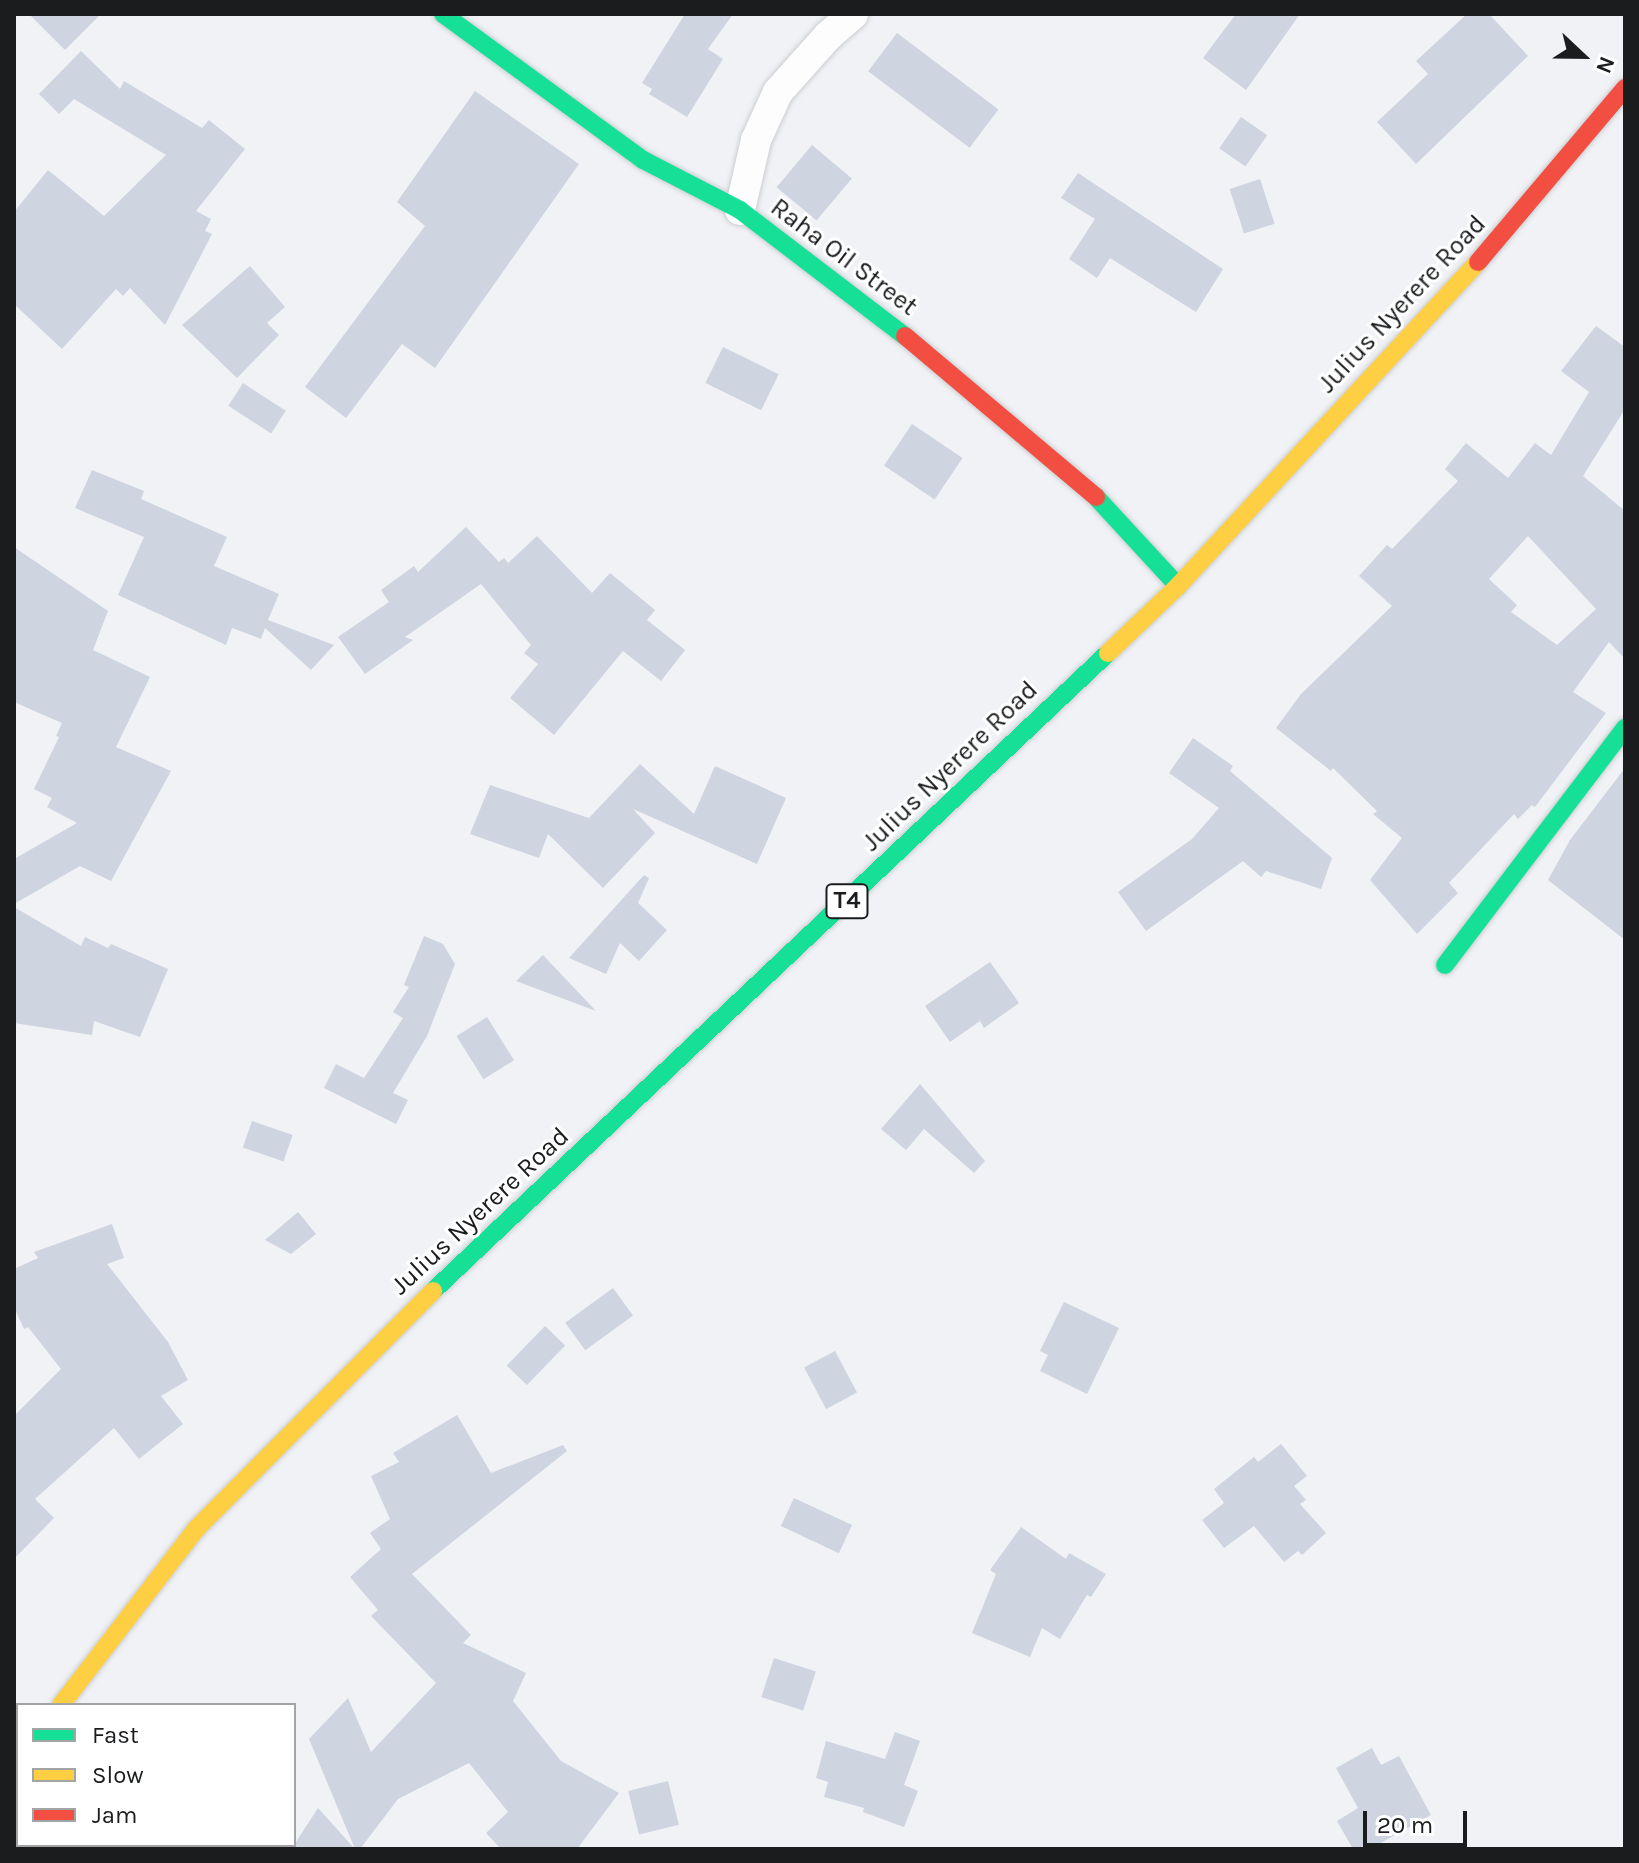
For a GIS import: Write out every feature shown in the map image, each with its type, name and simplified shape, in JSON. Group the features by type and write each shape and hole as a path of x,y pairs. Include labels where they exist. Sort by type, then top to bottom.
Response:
{"main road":[{"name":"Raha Oil Street","path":"443,14 643,160 740,210 882,317 1085,485 1178,586"},
{"name":"Julius Nyerere Road","path":"63,1703 196,1529 407,1316 1178,586 1495,243 1625,88"},
{"path":"1445,965 1625,728"}],"street":[{"path":"740,210 756,140 778,92 828,36 853,14"}],"building":[{"path":"29,14 101,14 65,50"},
{"path":"685,14 733,14 708,49 723,59 687,117 649,94 652,89 642,83"},
{"path":"1236,14 1300,14 1246,90 1203,58"},
{"path":"1467,14 1489,14 1528,56 1416,164 1377,122 1428,74 1416,61"},
{"path":"897,33 998,109 970,148 868,71"},
{"path":"81,51 120,89 124,81 202,128 209,120 245,149 196,211 211,219 205,231 212,234 165,325 130,288 123,296 116,289 62,349 14,304 14,212 48,170 104,216 166,155 74,99 59,114 39,94"},
{"path":"475,91 579,164 435,368 402,344 346,418 305,387 425,226 397,202"},
{"path":"1241,117 1267,135 1245,166 1219,148"},
{"path":"812,145 852,178 816,221 777,187"},
{"path":"1078,173 1223,269 1196,312 1110,258 1097,278 1069,259 1095,219 1061,198"},
{"path":"1260,179 1275,224 1244,234 1230,189"},
{"path":"250,266 285,307 267,323 279,335 237,378 182,325"},
{"path":"1596,326 1625,347 1625,409 1583,476 1625,511 1625,659 1609,642 1573,692 1606,713 1535,807 1532,805 1518,819 1514,814 1449,883 1458,893 1417,934 1370,880 1402,838 1373,814 1377,811 1333,768 1331,771 1276,728 1301,694 1392,606 1359,576 1387,545 1392,549 1458,481 1445,469 1466,443 1508,478 1535,443 1551,455 1589,392 1561,371","holes":["1528,536 1596,609 1557,645 1511,612 1517,605 1489,579"]},
{"path":"723,347 779,374 761,410 705,383"},
{"path":"243,383 286,411 271,433 228,406"},
{"path":"912,424 963,458 935,500 884,465"},
{"path":"92,470 144,491 141,499 227,537 214,566 279,594 268,620 334,645 311,670 265,628 261,639 232,628 226,645 118,595 144,537 75,508"},
{"path":"466,527 499,562 504,558 508,563 537,536 592,593 610,573 655,610 647,620 685,650 661,681 623,651 554,735 510,698 538,664 524,653 531,645 481,584 405,637 413,640 365,674 338,637 389,602 381,590 414,566 418,572"},
{"path":"14,547 108,611 93,650 150,677 116,747 171,771 111,881 80,866 14,904 14,859 77,823 47,807 52,798 34,789 59,737 56,736 62,723 14,702"},
{"path":"1193,738 1233,766 1230,771 1332,858 1321,889 1266,871 1261,877 1243,861 1146,931 1118,892 1192,839 1219,808 1169,773"},
{"path":"640,764 694,814 715,766 786,798 757,864 633,809 655,833 603,888 548,834 539,858 470,834 490,785 589,818"},
{"path":"1625,768 1625,940 1548,880 1570,840"},
{"path":"644,875 649,878 638,903 667,930 639,961 620,943 606,974 569,958"},
{"path":"14,907 81,946 85,937 108,948 111,944 168,969 140,1037 94,1021 92,1035 14,1023"},
{"path":"424,936 443,944 455,964 427,1036 393,1093 408,1100 396,1124 324,1088 336,1064 364,1078 403,1018 393,1012 409,987 404,985"},
{"path":"543,955 596,1011 516,981"},
{"path":"990,962 1019,1003 984,1028 980,1021 950,1042 925,1006"},
{"path":"487,1017 514,1060 483,1079 456,1036"},
{"path":"920,1084 985,1161 974,1173 924,1129 906,1150 881,1129"},
{"path":"252,1121 293,1135 284,1161 243,1147"},
{"path":"298,1212 316,1234 291,1254 265,1240"},
{"path":"112,1224 124,1258 107,1264 168,1342 188,1380 161,1396 183,1424 139,1459 114,1428 35,1499 54,1518 14,1559 14,1416 61,1369 28,1327 24,1329 14,1307 14,1269 38,1258 34,1252"},
{"path":"613,1288 633,1316 585,1350 565,1323"},
{"path":"1064,1302 1119,1328 1087,1394 1040,1371 1048,1355 1040,1351"},
{"path":"545,1326 565,1345 527,1385 507,1366"},
{"path":"835,1351 857,1392 826,1409 804,1367"},
{"path":"457,1415 491,1473 563,1445 567,1451 412,1574 471,1635 463,1643 526,1673 513,1701 561,1761 619,1793 577,1849 501,1849 486,1833 508,1812 469,1763 398,1799 360,1849 355,1849 309,1739 348,1698 371,1752 436,1683 371,1616 378,1610 350,1577 381,1549 370,1533 390,1519 371,1476 399,1462 393,1453"},
{"path":"1281,1444 1307,1476 1294,1486 1306,1500 1300,1504 1326,1533 1302,1555 1298,1551 1284,1562 1254,1526 1224,1548 1202,1520 1224,1503 1214,1489 1254,1457 1258,1462"},
{"path":"794,1498 852,1525 839,1553 781,1526"},
{"path":"1021,1527 1066,1559 1069,1553 1106,1574 1091,1597 1087,1595 1060,1639 1042,1628 1030,1657 972,1633 996,1574 990,1570"},
{"path":"774,1658 816,1672 803,1711 761,1697"},
{"path":"895,1732 920,1741 904,1785 918,1791 904,1827 863,1812 864,1808 824,1797 828,1782 816,1778 826,1741 885,1759"},
{"path":"1372,1748 1381,1765 1399,1756 1431,1815 1370,1849 1353,1849 1337,1821 1358,1808 1336,1768"},
{"path":"668,1781 679,1825 639,1835 628,1791"},
{"path":"318,1808 355,1849 287,1849 296,1847 296,1842"}],"traffic: fast":[{"path":"443,14 643,160 740,210 905,336"},
{"path":"1096,497 1178,586"},
{"path":"433,1291 1108,653"},
{"path":"1445,965 1625,728"}],"traffic: slow":[{"path":"1108,653 1178,586 1478,262"},
{"path":"63,1703 196,1529 433,1291"}],"traffic: jam":[{"path":"1478,262 1625,88"},
{"path":"905,336 1096,497"}]}
